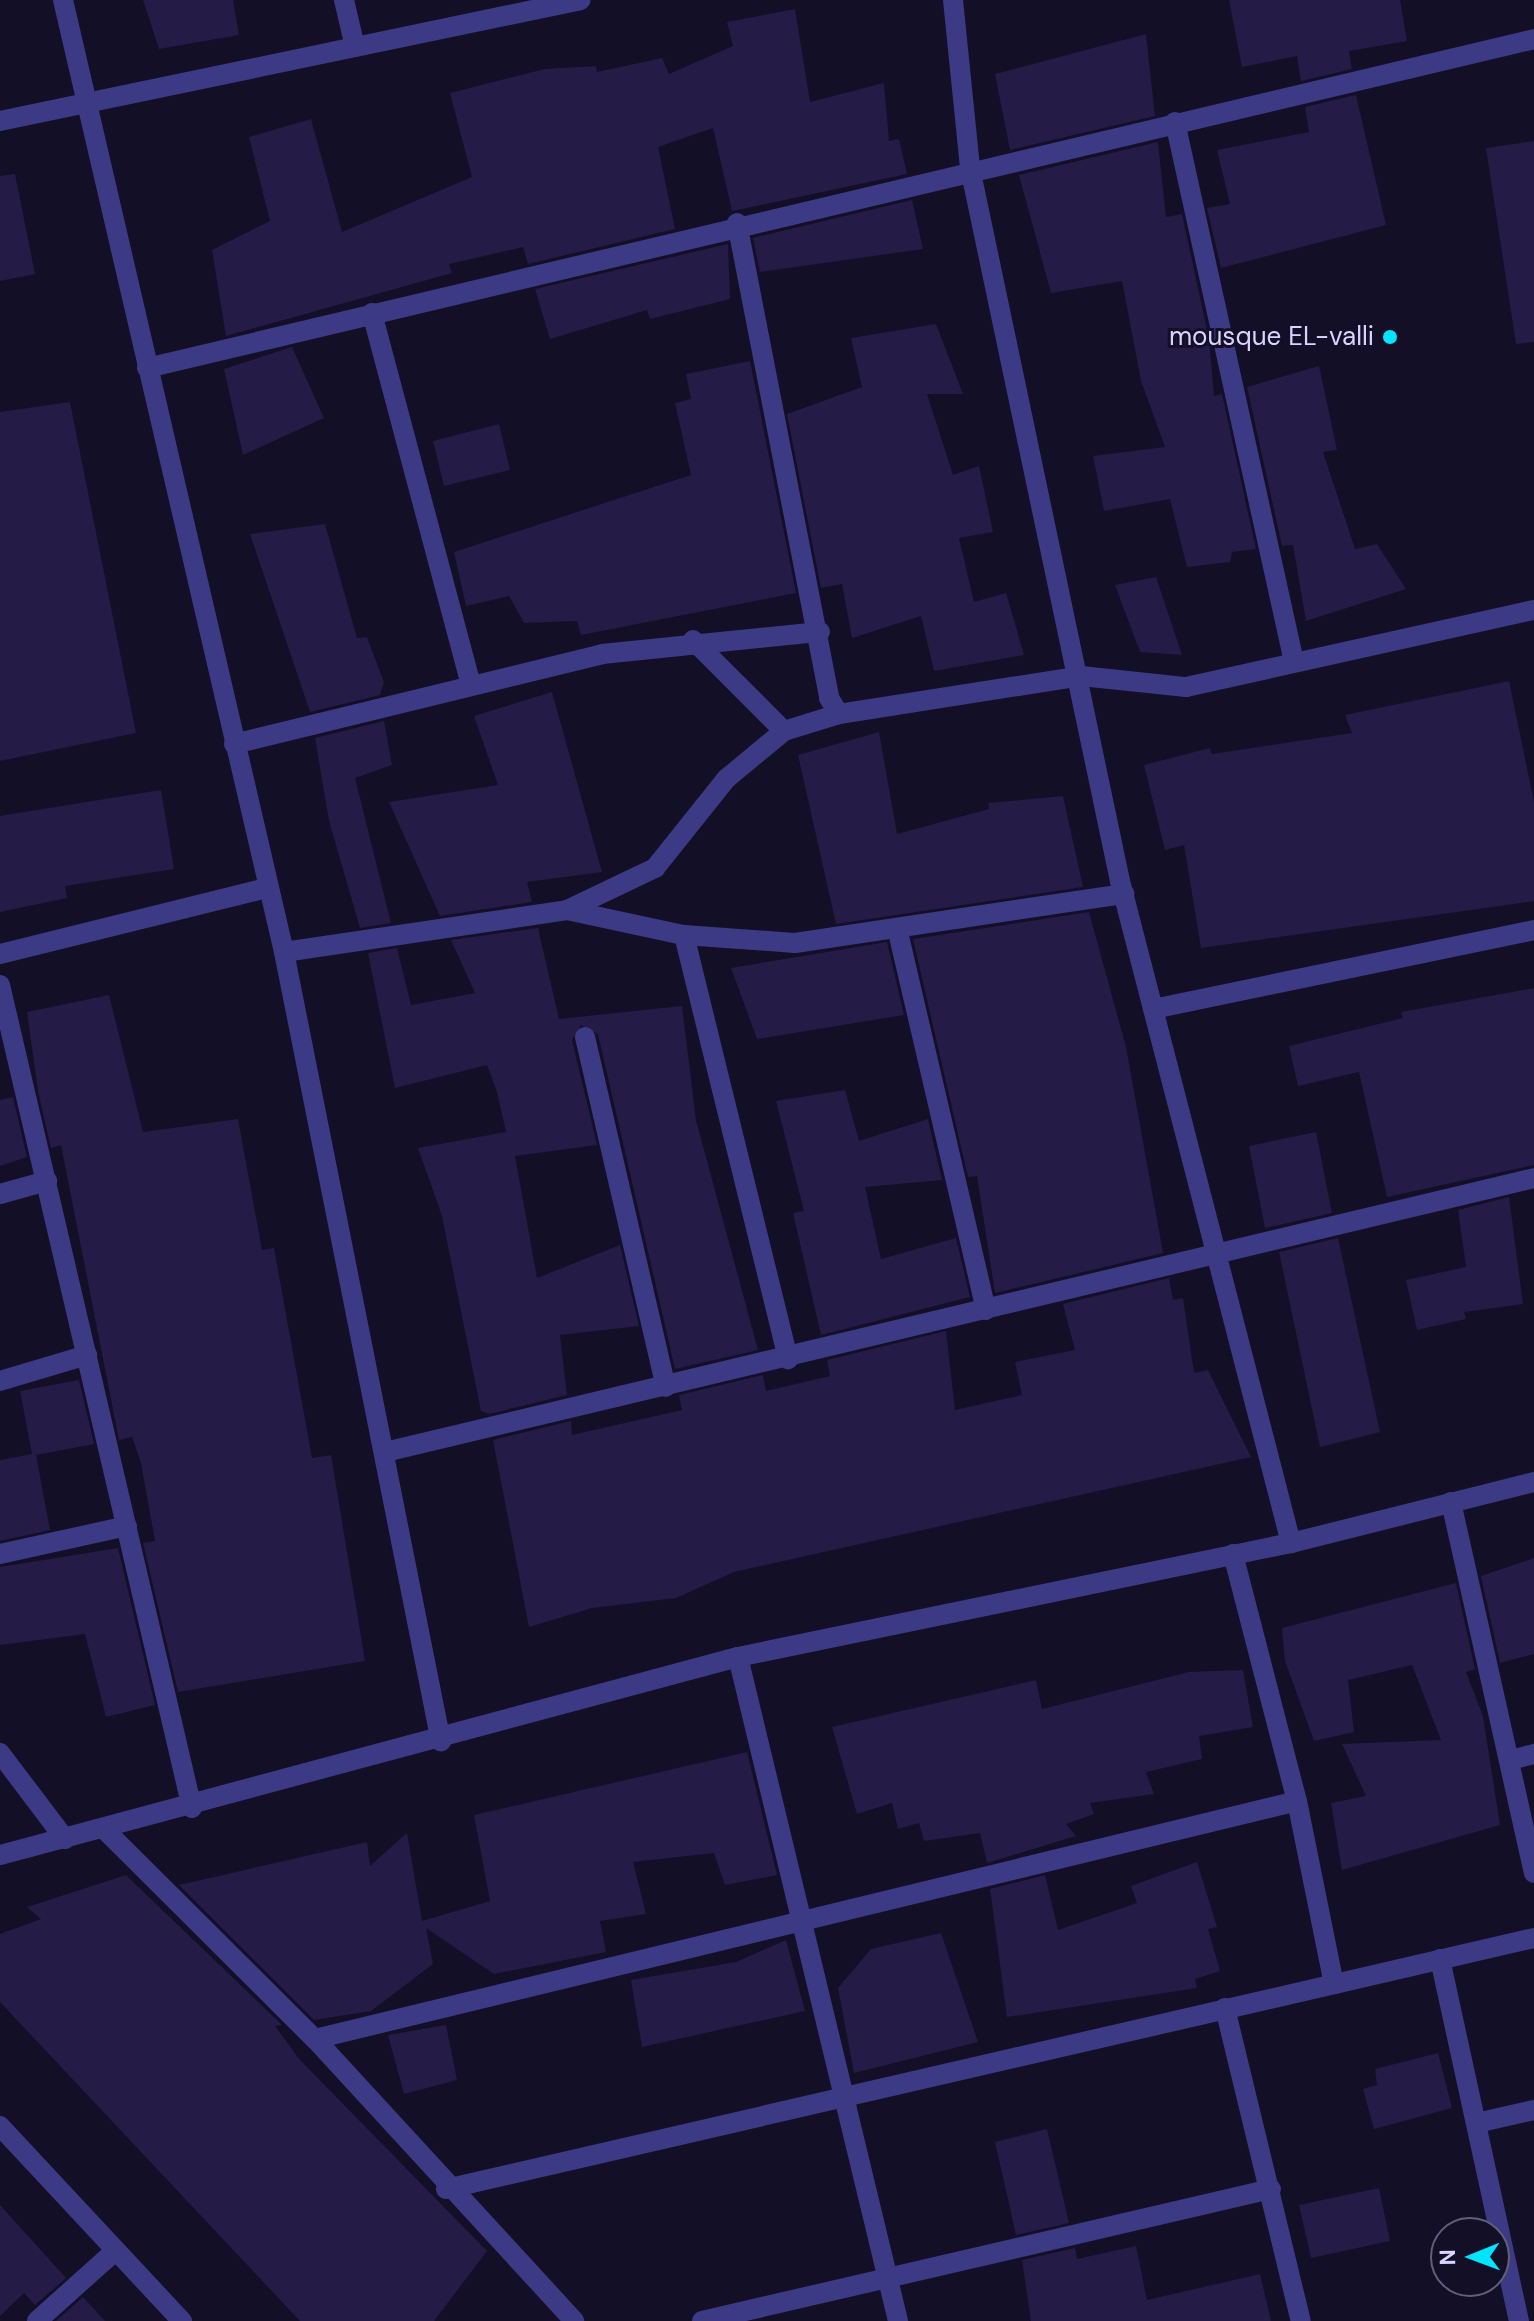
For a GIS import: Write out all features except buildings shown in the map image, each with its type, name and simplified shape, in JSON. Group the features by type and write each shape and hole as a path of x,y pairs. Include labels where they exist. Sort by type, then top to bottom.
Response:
{"street":[{"path":"63,0 284,952 441,1742"},
{"path":"344,0 355,47"},
{"path":"0,121 581,0"},
{"path":"953,0 970,168 1081,676 1124,894 1291,1543"},
{"path":"147,368 737,223 1534,39"},
{"path":"1175,122 1294,662"},
{"path":"737,223 820,632 829,698 839,714"},
{"path":"372,313 470,682"},
{"path":"284,952 567,910 655,868 726,779 784,731 839,714 1081,676 1186,687 1534,610"},
{"path":"234,744 470,682 693,640 820,632"},
{"path":"693,640 784,731"},
{"path":"0,954 267,888"},
{"path":"567,910 684,935 795,943 898,932 1124,894"},
{"path":"1153,1009 1534,930"},
{"path":"898,932 986,1310"},
{"path":"684,935 788,1359"},
{"path":"0,985 192,1808"},
{"path":"585,1037 666,1387"},
{"path":"385,1452 788,1359 1534,1178"},
{"path":"0,1194 47,1181"},
{"path":"0,1381 87,1355"},
{"path":"0,1855 441,1742 738,1657 1291,1543 1534,1482"},
{"path":"1451,1502 1534,1873"},
{"path":"0,1554 127,1526"},
{"path":"1233,1554 1297,1801 1334,1984"},
{"path":"738,1657 898,2321"},
{"path":"0,1753 65,1839"},
{"path":"1511,1760 1534,1754"},
{"path":"315,2039 1297,1801"},
{"path":"104,1829 315,2039 446,2189 574,2321"},
{"path":"446,2189 844,2093 1534,1938"},
{"path":"1440,1959 1481,2122 1519,2321"},
{"path":"1225,2008 1301,2321"},
{"path":"1481,2122 1534,2110"},
{"path":"0,2126 114,2252 182,2321"},
{"path":"702,2321 887,2274 1271,2189"},
{"path":"37,2321 114,2252"}],"place":[{"name":"mousque EL-valli","path":"1390,337"}]}
